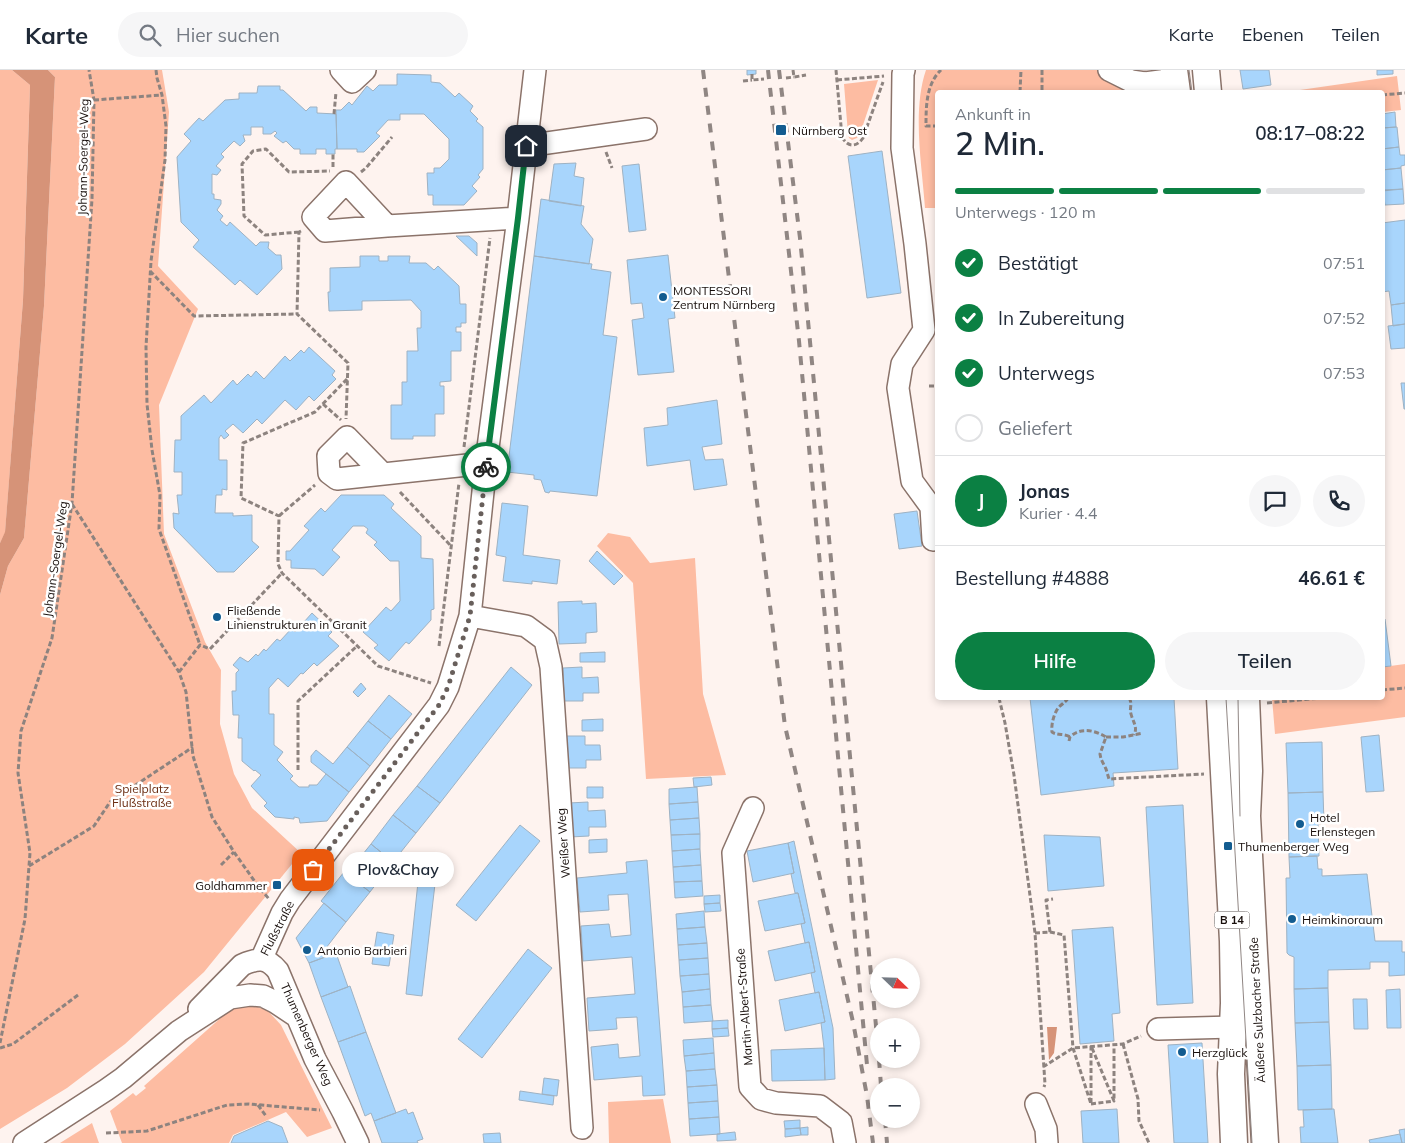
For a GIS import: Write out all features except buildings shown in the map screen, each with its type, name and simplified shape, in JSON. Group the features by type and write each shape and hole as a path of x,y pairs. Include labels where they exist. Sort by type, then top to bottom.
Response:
{"main road":[{"path":"1206,70 1208,90"},
{"name":"Äußere Sulzbacher Straße","path":"1220,700 1233,941 1231,1074 1234,1143"},
{"name":"Äußere Sulzbacher Straße","path":"1246,700 1248,826 1265,1143"}],"street":[{"path":"341,70 352,82 365,70"},
{"name":"Flußstraße","path":"179,1031 242,964 262,960 282,913 290,900 439,705 448,687 470,616 486,463 535,70"},
{"path":"904,70 902,148 924,330 902,364 898,388 912,481 931,507 933,540"},
{"path":"1109,70 1131,81 1158,82 1175,80"},
{"path":"526,146 646,129"},
{"path":"387,226 346,182 306,225 325,231 518,218"},
{"path":"383,474 347,437 328,456 329,473 337,479 486,463"},
{"name":"Weißer Weg","path":"470,616 526,626 545,640 551,667 582,1128"},
{"path":"1222,747 1248,746"},
{"name":"Martin-Albert-Straße","path":"753,808 732,853 750,1087 761,1099 776,1104 820,1106 841,1122 845,1143"},
{"name":"Thumenberger Weg","path":"262,960 272,963 278,971 315,1059 358,1143"},
{"name":"Flußstraße","path":"24,1143 106,1090 179,1031 230,998 250,995 263,996 296,1016"},
{"path":"1158,1029 1233,1026"},
{"path":"1036,1104 1046,1129 1047,1143"}],"path":[{"name":"Johann-Soergel-Weg","path":"0,1043 25,919 30,853 18,773 21,731 52,638 72,503 92,199 94,100 89,70"},
{"path":"156,70 162,95 166,126 165,160 150,271 146,346 147,404 152,450 160,495 159,530 200,645 210,649 282,573"},
{"path":"793,70 794,77"},
{"path":"836,70 842,137 848,145 854,146 863,138 884,76 837,80"},
{"path":"935,126 926,126 926,101 936,75 942,70"},
{"path":"1020,90 1021,70"},
{"path":"1042,70 1042,90"},
{"path":"752,74 752,80"},
{"path":"786,78 806,75"},
{"path":"743,80 764,79"},
{"path":"1385,95 1405,92"},
{"path":"94,100 162,95"},
{"path":"346,182 366,168 392,137"},
{"path":"297,314 306,225 265,235 244,216 242,164 253,151 266,149 289,172 333,170 333,154"},
{"path":"150,271 194,316 297,314 348,363 346,424"},
{"path":"279,516 241,498 243,442 315,412 347,379"},
{"path":"929,386 935,386"},
{"path":"329,473 279,516 278,564 282,573 378,666 422,681"},
{"path":"383,474 451,546"},
{"path":"72,503 179,672 186,692 194,756 212,817 258,886 282,913"},
{"path":"179,672 200,645"},
{"path":"298,770 298,701 357,646"},
{"path":"1385,690 1405,688"},
{"path":"999,700 1005,723 1014,775 1035,933 1045,1084 1036,1104"},
{"path":"1067,700 1056,711 1052,732 1070,737"},
{"path":"1130,700 1132,705 1131,713 1136,727 1134,735"},
{"path":"1277,703 1303,700"},
{"path":"1070,741 1070,737 1077,731 1089,730 1101,733 1106,737 1123,737 1143,733"},
{"path":"1106,737 1100,754 1109,779 1224,774"},
{"path":"29,866 94,826 110,802 193,747"},
{"path":"221,865 234,852"},
{"path":"1050,932 1046,900 1053,899"},
{"path":"1035,933 1050,932 1064,936 1072,1048 1091,1104"},
{"path":"0,1048 14,1044 78,995"},
{"path":"1043,1067 1072,1048 1123,1044 1158,1029"},
{"path":"1114,1044 1114,1101"},
{"path":"1123,1044 1138,1099 1139,1121 1149,1143"},
{"path":"1091,1046 1114,1101"},
{"path":"1091,1046 1091,1104"},
{"path":"1091,1104 1114,1101"},
{"path":"106,1133 147,1131 227,1106 249,1104 343,1112"},
{"path":"258,1105 266,1116"}],"green space":[{"path":"0,70 12,70 30,85 23,300 5,533 0,543"},
{"name":"Spielplatz Flußstraße","path":"48,70 162,70 169,112 158,266 198,309 159,405 164,534 205,642 221,670 220,724 234,774 252,808 301,853 204,972 125,1044 67,1088 0,1129 0,595 8,566 24,538 44,306 55,77"},
{"path":"926,70 1100,70 1142,90 935,90 935,208 925,208 919,138 922,86"},
{"path":"1397,76 1401,110 1385,112 1385,90 1300,90"},
{"path":"878,80 860,134 852,140 848,134 844,84"},
{"path":"608,533 630,537 650,563 695,558 703,694 726,775 646,779 633,583 597,546"},
{"path":"1405,664 1405,717 1275,734 1272,700 1385,700 1385,667"},
{"path":"255,1006 268,1011 281,1025 332,1128 307,1137 286,1112 233,1135 229,1143 122,1143 110,1111 133,1093 136,1096 146,1088 144,1086 233,1007"},
{"path":"663,1099 671,1143 609,1143 608,1102"},
{"path":"92,1123 99,1143 60,1143"}],"shaded area":[{"path":"12,70 48,70 55,77 44,306 24,538 8,566 0,595 0,543 5,532 23,300 30,85"},
{"path":"1047,1027 1057,1027 1054,1053 1049,1060"}],"tram line":[{"path":"1189,70 1192,90"},
{"path":"1226,700 1252,1143"},
{"path":"1238,700 1240,816"}],"railway":[{"path":"703,70 785,726 853,1022 867,1096 873,1143"},
{"path":"768,70 799,341 867,1065"},
{"path":"779,70 800,238 875,1018"},
{"path":"880,1068 880,1078"},
{"path":"886,1128 887,1143"}],"way so far":[{"path":"313,870 439,705 448,687 470,616 472,583 486,467"}],"place":[{"name":"Nürnberg Ost","path":"781,130"},
{"name":"MONTESSORI Zentrum Nürnberg","path":"663,297"},
{"name":"Fließende Linienstrukturen in Granit","path":"217,617"},
{"name":"Hotel Erlenstegen","path":"1300,824"},
{"name":"Thumenberger Weg","path":"1228,846"},
{"name":"Plov&Chay","path":"313,870"},
{"name":"Goldhammer","path":"277,885"},
{"name":"Heimkinoraum","path":"1292,919"},
{"name":"Antonio Barbieri","path":"307,950"},
{"name":"Herzglück","path":"1182,1052"}],"route":[{"path":"486,467 526,146"}]}
